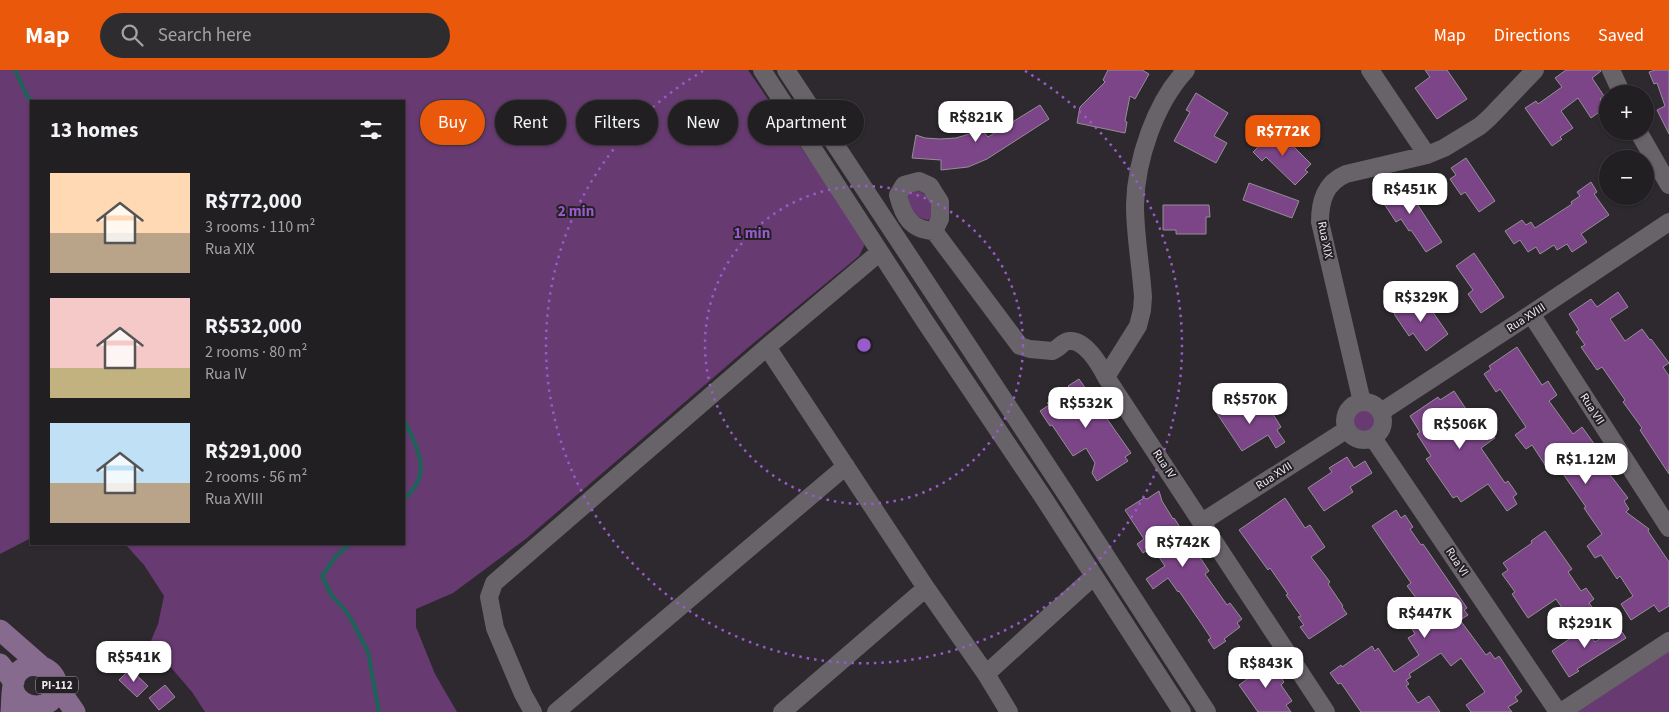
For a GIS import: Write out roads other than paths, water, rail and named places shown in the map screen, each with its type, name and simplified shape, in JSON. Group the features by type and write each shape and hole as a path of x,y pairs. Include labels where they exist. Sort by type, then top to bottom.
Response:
{"main road":[{"name":"PI-112","path":"0,630 40,666 50,671 55,678 57,686 75,712"},
{"name":"PI-112","path":"0,664 14,685 19,701 33,710 45,706 52,700 57,686"},
{"name":"PI-112","path":"14,685 18,673 22,670 30,666 40,666"},
{"path":"11,712 14,685"}],"street":[{"path":"762,70 1182,712"},
{"path":"786,70 1206,712"},
{"path":"1106,377 1138,326 1142,310 1143,297 1135,204 1142,156 1156,117 1172,88 1186,70"},
{"path":"1370,70 1427,155"},
{"path":"1611,70 1618,85"},
{"path":"1618,70 1621,85"},
{"name":"Rua XIX","path":"1362,402 1320,222 1322,199 1330,185 1346,174 1427,155 1444,148 1480,126 1499,109 1530,73"},
{"path":"1643,140 1669,185"},
{"path":"856,216 874,204"},
{"name":"Rua XVIII","path":"1381,412 1669,222"},
{"name":"Rua IV","path":"934,231 1020,346 1030,349 1055,351 1066,342 1072,340 1094,356 1326,712"},
{"path":"533,712 523,694 495,628 489,597 494,583 767,347 884,259 906,253"},
{"name":"Rua VII","path":"1531,314 1669,528"},
{"path":"767,347 926,588 986,674 1007,711"},
{"path":"1362,402 1373,404 1381,412 1383,417 1381,429 1373,438 1361,440 1350,435 1346,430 1344,424 1346,412 1356,404 1362,402"},
{"name":"Rua XVII","path":"1202,522 1346,430"},
{"name":"Rua VI","path":"1373,438 1559,712"},
{"path":"556,712 846,466"},
{"path":"986,674 1094,576"},
{"path":"782,712 926,588"},
{"path":"1559,712 1669,641"}],"waterway":[{"path":"15,70 27,96 31,100"},
{"path":"405,421 418,451 421,470 413,489 405,498"},
{"path":"349,545 336,556 322,576 332,596 352,621 368,652 379,712"}]}
